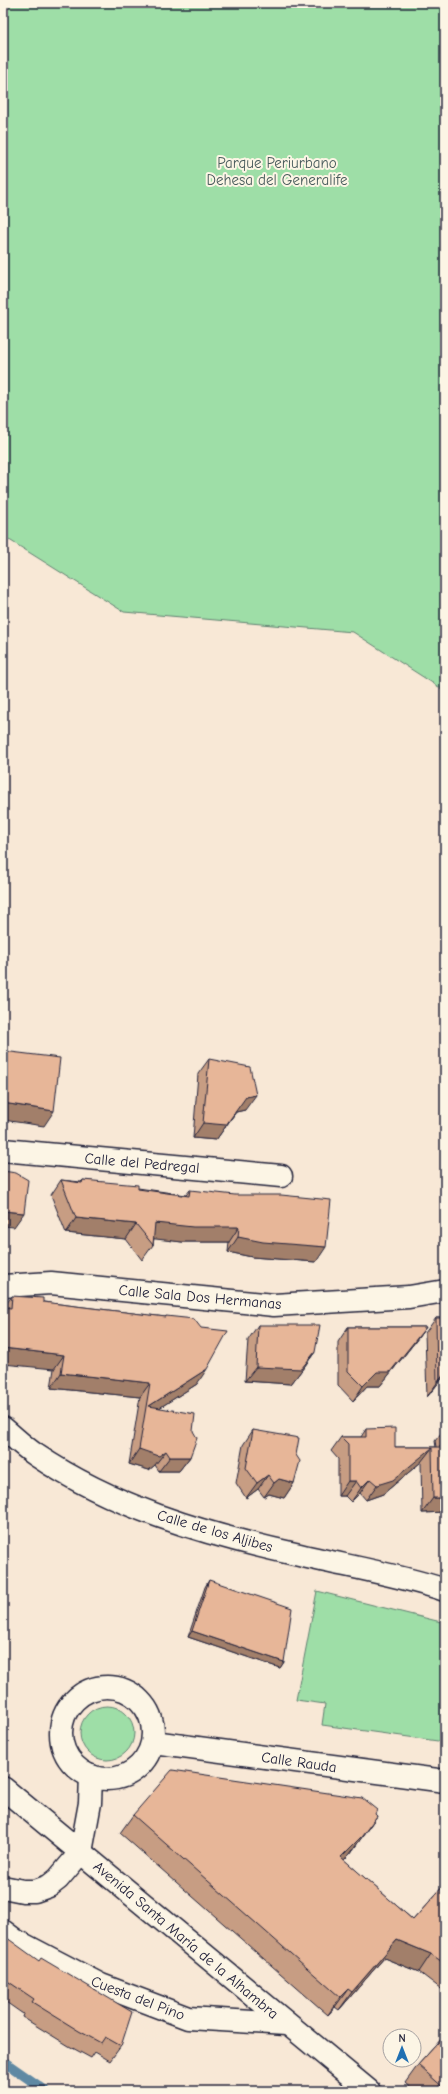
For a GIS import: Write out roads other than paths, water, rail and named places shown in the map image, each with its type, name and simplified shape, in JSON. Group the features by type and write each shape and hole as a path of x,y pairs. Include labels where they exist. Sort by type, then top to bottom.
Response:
{"street":[{"name":"Calle del Pedregal","path":"3,1150 281,1176"},
{"name":"Calle Sala Dos Hermanas","path":"3,1286 51,1283 274,1305 409,1297 445,1291"},
{"name":"Calle de los Aljibes","path":"3,1428 35,1455 102,1494 186,1526 293,1554 416,1581 445,1590"},
{"path":"102,1687 117,1688 131,1693 142,1703 150,1716 153,1730 153,1742 145,1759 134,1770 121,1776 106,1779 91,1776 78,1768 68,1757 62,1743 62,1728 69,1708 74,1700 87,1692 102,1687"},
{"name":"Calle Rauda","path":"153,1742 445,1781"},
{"path":"3,1887 23,1891 35,1891 49,1886 81,1852 90,1802 91,1776"},
{"name":"Avenida Santa María de la Alhambra","path":"3,1788 286,2024 369,2091"},
{"name":"Cuesta del Pino","path":"3,1931 15,1940 101,1985 188,2018 286,2024"}],"waterway":[{"path":"3,2061 46,2091"}],"park label":[{"name":"Parque Periurbano Dehesa del Generalife","path":"277,172"}]}
